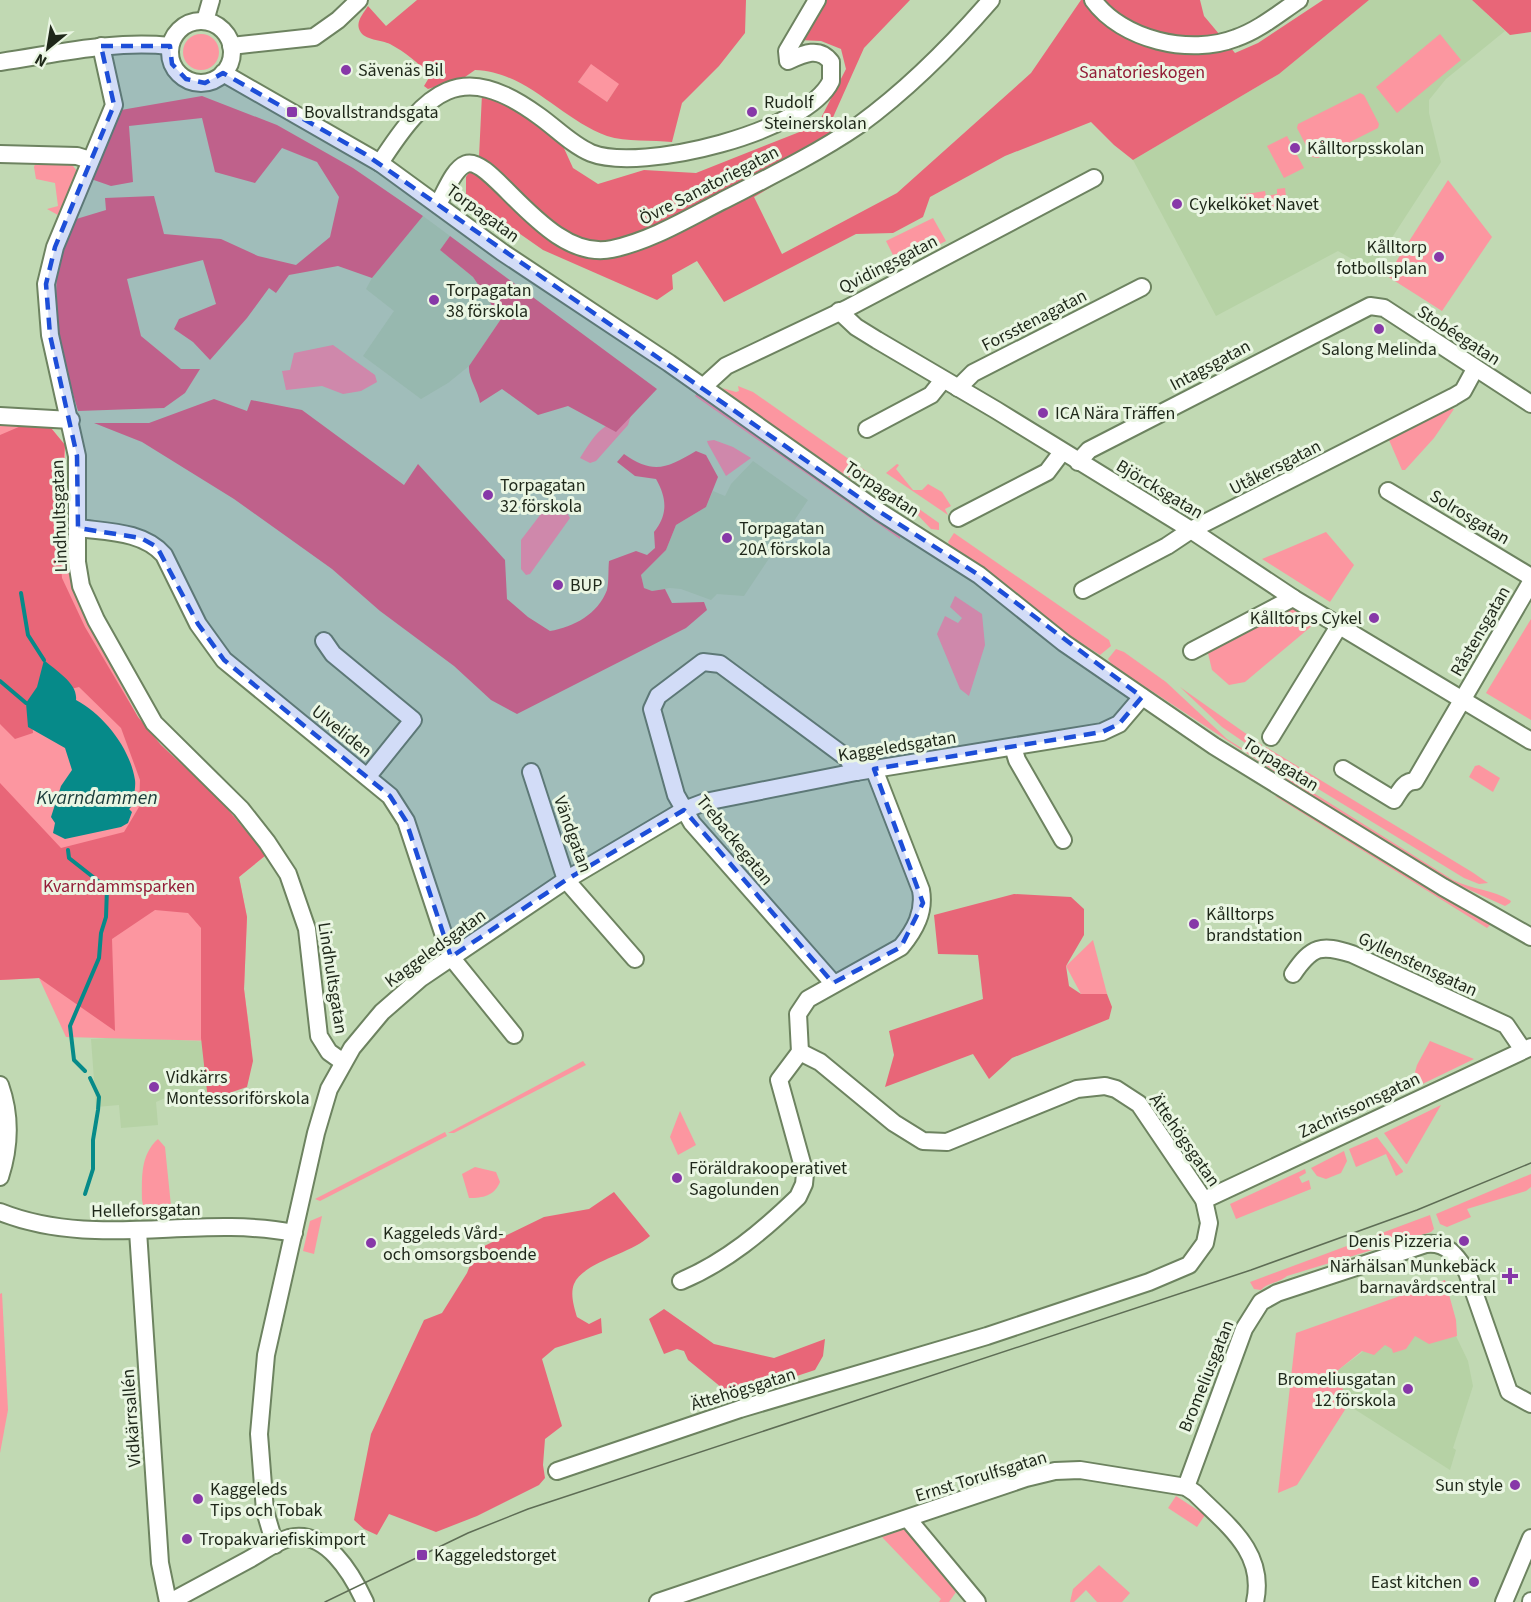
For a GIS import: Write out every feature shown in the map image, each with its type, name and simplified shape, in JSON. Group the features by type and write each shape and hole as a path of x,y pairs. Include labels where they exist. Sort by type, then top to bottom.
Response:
{"street":[{"path":"206,21 211,0"},
{"path":"231,46 314,37 338,20 359,0"},
{"path":"380,163 419,108 440,94 465,86 478,86 502,93 522,104 573,142 591,153 606,157 661,157 763,131 812,102 831,81 831,62 822,54 810,52 788,61 787,57 787,51 817,0"},
{"name":"Övre Sanatoriegatan","path":"438,204 458,171 465,164 474,163 485,168 536,221 567,243 608,250 636,243 781,171 860,124 900,91 961,33 991,0"},
{"path":"1093,0 1116,24 1131,33 1179,44 1233,40 1254,30 1299,0"},
{"path":"196,21 206,21 222,29 231,46 231,59 223,73 205,83 186,79 172,64 170,46 173,36 181,27 196,21"},
{"path":"0,62 101,46 149,44 170,46"},
{"name":"Lindhultsgatan","path":"101,46 114,105 55,247 46,284 50,335 71,420 77,456 77,562 87,602 141,705 169,740 241,809 288,874 307,929 319,1036 329,1052 343,1062"},
{"name":"Torpagatan","path":"223,73 380,163 510,258 703,387 880,512 979,575 1064,643 1214,746 1443,887 1528,935"},
{"path":"0,154 77,156 90,160"},
{"name":"Qvidingsgatan","path":"703,387 726,366 839,311 1094,178"},
{"name":"Forsstenagatan","path":"867,429 1133,285"},
{"name":"Stobéegatan","path":"1364,308 1372,305 1384,308 1531,404"},
{"name":"Intagsgatan","path":"1078,462 1089,450 1364,308"},
{"name":"Björcksgatan","path":"839,311 856,327 1191,530 1293,598 1531,741"},
{"name":"Utåkersgatan","path":"1083,590 1167,546 1191,530 1453,397 1463,391 1475,369"},
{"path":"0,416 71,420"},
{"path":"958,518 1047,471 1062,452"},
{"name":"Solrosgatan","path":"1388,491 1531,577"},
{"name":"Ulveliden","path":"78,528 141,538 157,547 164,555 198,624 224,660 390,796 406,820 451,957 514,1035"},
{"name":"Råstensgatan","path":"1463,699 1531,582"},
{"path":"1192,651 1293,598"},
{"path":"1271,737 1339,626"},
{"path":"324,641 333,654 413,720 368,776"},
{"name":"Trebackegatan","path":"832,983 706,840 684,810 676,795 652,709 658,696 703,662 720,664 847,758 856,772"},
{"name":"Kaggeledsgatan","path":"275,1545 265,1511 259,1434 266,1355 323,1109 343,1062 361,1036 389,1006 421,978 566,880 684,810 705,801 856,772 1102,732 1119,724 1142,697"},
{"path":"1343,769 1394,800 1404,785 1409,781 1415,781 1463,699"},
{"path":"1013,747 1017,760 1063,840"},
{"path":"681,1281 712,1268 727,1258 798,1197 804,1184 805,1174 778,1080 800,1052 798,1014 808,999 832,983 901,947 912,934 923,903 921,890 874,769"},
{"name":"Vändgatan","path":"531,772 566,880 635,959"},
{"name":"Gyllenstensgatan","path":"1293,974 1306,956 1316,950 1330,947 1352,954 1506,1025 1527,1049"},
{"name":"Zachrissonsgatan","path":"1204,1200 1527,1049"},
{"name":"Ättehögsgatan","path":"557,1471 740,1409 987,1336 1178,1271 1196,1258 1205,1243 1209,1223 1204,1200 1139,1104 1116,1089 1105,1086 1077,1089 946,1142 923,1141 894,1123 820,1062 800,1052"},
{"path":"0,1084 8,1114 9,1134 0,1178"},
{"name":"Helleforsgatan","path":"0,1212 41,1226 70,1230 138,1231 225,1228 294,1233"},
{"name":"Vidkärrsallén","path":"138,1231 160,1563 169,1602"},
{"name":"Bromeliusgatan","path":"1186,1487 1235,1348 1261,1302 1277,1293 1426,1244 1440,1245 1458,1258 1467,1272 1509,1392 1531,1404"},
{"name":"Ernst Torulfsgatan","path":"658,1602 1026,1478 1055,1471 1080,1470 1186,1487"},
{"path":"1186,1487 1229,1527 1246,1547 1258,1578 1255,1602"},
{"path":"908,1519 977,1602"},
{"path":"169,1602 275,1545 300,1537 323,1545 349,1573 365,1602"},
{"path":"1504,1602 1531,1538"}],"highlighted area":[{"path":"101,46 170,46 172,64 186,79 205,83 223,73 365,154 880,512 979,575 1142,697 1119,724 1102,732 874,769 923,903 901,947 833,983 684,810 566,880 451,957 406,821 390,796 224,660 198,624 157,547 141,538 78,528 77,456 50,335 46,284 55,247 114,105"}],"shaded area":[{"name":"Kålltorpsskolan","path":"1369,0 1472,0 1505,31 1446,79 1429,100 1429,113 1441,162 1371,270 1338,251 1216,316 1133,160 1279,74"},
{"name":"Torpagatan 38 förskola","path":"423,216 450,236 440,250 473,277 501,319 469,366 448,383 421,399 363,356 394,311 366,289 372,278"},
{"name":"Torpagatan 20A förskola","path":"753,461 808,500 744,596 717,594 711,600 681,589 652,591 644,588 641,575 666,550 676,525 706,507 713,491 725,496 731,484"},
{"name":"Vidkärrs Montessoriförskola","path":"125,1037 212,1042 213,1094 170,1096 156,1102 158,1125 121,1128 119,1105 96,1107 91,1039"},
{"name":"Bromeliusgatan 12 förskola","path":"1394,1321 1455,1334 1468,1361 1473,1386 1453,1448 1456,1450 1450,1470 1348,1405 1337,1371 1360,1354"}],"green space":[{"path":"417,0 746,0 745,33 719,66 682,103 672,142 607,136 574,119 528,87 494,73 475,70 465,77 428,89 424,86 430,76 421,67 390,44 362,34 358,24 368,6 386,26","holes":["591,64 619,84 607,102 578,82"]},
{"name":"Sanatorieskogen","path":"821,0 910,0 864,48 830,124 845,144 754,197 782,254 897,193 1031,73 1081,0 1200,0 1204,16 1235,53 1258,43 1323,0 1369,0 1279,74 1133,160 1091,122 1005,156 930,197 923,217 893,233 856,234 724,302 697,261 672,275 673,289 657,300 543,250 466,196 466,177 479,157 482,94 523,112 558,135 573,168 598,184 644,170 696,173 802,131 821,118 846,69 841,49 821,41 799,40"},
{"path":"1472,0 1531,0 1531,32 1510,35"},
{"path":"201,34 214,39 219,52 214,65 201,70 188,65 183,52 188,39"},
{"path":"1440,34 1461,60 1397,113 1376,87"},
{"path":"591,63 620,84 606,103 578,82"},
{"path":"1360,93 1364,95 1379,124 1378,128 1318,158 1312,157 1297,128 1298,124"},
{"path":"202,96 277,125 353,168 423,216 372,278 338,266 289,275 276,293 269,288 247,318 210,360 193,342 174,329 179,319 216,304 203,260 127,279 141,336 181,369 200,369 185,393 164,408 78,411 55,332 57,263 73,220 106,210 105,198 154,196 164,234 221,239 258,256 296,265 330,237 339,197 317,162 282,148 255,183 215,172 202,118 129,126 133,182 111,186 91,179 121,110"},
{"path":"1287,136 1304,168 1284,178 1267,146"},
{"path":"36,161 69,161 77,171 58,215 47,209 58,206 55,183 36,179 34,167"},
{"name":"Kålltorp fotbollsplan","path":"1448,180 1492,237 1442,311 1387,276"},
{"path":"1285,188 1287,204 1277,211 1260,210 1240,195 1265,191 1266,196 1277,194 1277,189"},
{"path":"933,218 946,241 898,265 886,241"},
{"path":"450,236 657,389 616,432 568,406 538,415 502,389 480,403 469,366 501,319 473,277 440,250"},
{"path":"333,345 375,375 377,382 361,391 343,394 322,386 286,390 282,371 290,370 294,353"},
{"path":"738,386 753,392 873,476 876,481 875,493 806,451 722,388 736,392 739,391"},
{"path":"697,393 900,536 900,539 695,396"},
{"path":"214,399 247,411 251,400 302,410 404,485 418,464 505,560 507,599 528,617 550,631 576,623 598,606 607,590 609,561 636,551 647,555 655,548 654,532 664,513 662,493 656,479 635,476 617,462 624,454 652,467 677,462 696,451 706,455 718,477 706,507 676,525 666,550 641,575 644,588 652,591 665,589 672,603 704,602 707,610 686,628 517,714 491,700 454,666 380,611 332,569 234,499 142,442 94,423 149,423"},
{"path":"1451,408 1454,409 1434,438 1405,470 1402,470 1389,440"},
{"path":"631,415 628,425 596,461 590,463 580,458 600,430"},
{"name":"Kvarndammsparken","path":"0,423 51,428 65,445 65,528 70,578 89,625 138,717 161,745 220,800 266,855 239,877 247,917 244,989 251,1042 66,1037 39,978 0,980"},
{"name":"Kvarndammsparken","path":"21,426 51,428 65,445 58,527 62,578 85,627 138,717 161,745 220,800 266,855 239,877 247,917 244,989 253,1061 247,1087 208,1100 201,1038 201,928 188,913 155,910 112,939 115,1031 39,978 0,980 0,783 61,848 124,832 139,807 140,780 121,728 79,687 30,699 33,733 15,739 0,724 0,435"},
{"path":"714,440 733,447 751,458 726,476 707,441"},
{"path":"897,464 899,465 896,469 913,490 922,490 928,484 942,492 951,506 945,509 948,515 886,473"},
{"path":"895,492 939,523 939,530 931,529 914,511 897,500"},
{"path":"550,502 567,513 570,518 530,574 526,575 521,569 521,540"},
{"path":"1326,532 1354,565 1330,602 1262,559"},
{"path":"954,533 1109,640 1111,646 1100,655 1055,626 1016,592 950,546 948,542"},
{"path":"955,596 982,614 985,645 969,696 960,689 937,634 945,616 958,623 962,618 950,607"},
{"path":"1296,607 1316,618 1313,625 1245,682 1229,685 1212,670 1207,649"},
{"path":"1531,619 1531,720 1486,693"},
{"path":"1116,649 1124,652 1166,682 1227,739 1453,880 1497,894 1511,901 1510,903 1505,906 1452,882 1338,813 1112,665 1108,659"},
{"path":"1180,687 1262,745 1261,750 1257,751 1222,727"},
{"path":"1266,747 1488,883 1479,884 1464,878 1261,754"},
{"path":"1479,765 1500,778 1493,792 1469,777 1475,766"},
{"path":"1275,796 1282,797 1490,925 1487,928"},
{"path":"1014,894 1071,897 1084,909 1084,935 1066,966 1069,986 1081,994 1107,994 1112,1007 1109,1019 1012,1058 989,1079 973,1054 885,1087 894,1055 889,1031 983,999 978,955 938,954 934,915"},
{"path":"1093,940 1107,994 1081,994 1066,966"},
{"path":"1430,1041 1474,1059 1410,1090 1417,1065"},
{"path":"583,1061 586,1065 454,1133 448,1133"},
{"path":"1441,1105 1407,1164 1406,1164 1384,1133"},
{"path":"680,1111 696,1145 678,1155 670,1137"},
{"path":"445,1132 447,1136 320,1201 315,1199"},
{"path":"1377,1137 1403,1172 1396,1176 1386,1154 1356,1167 1349,1149"},
{"path":"158,1139 165,1147 171,1206 143,1205 142,1200 142,1175 145,1160 152,1145"},
{"path":"1344,1151 1347,1161 1341,1173 1326,1179 1317,1176 1311,1168"},
{"path":"475,1167 496,1172 500,1182 495,1190 487,1195 469,1198 462,1174"},
{"path":"1305,1169 1306,1173 1299,1177 1302,1183 1309,1180 1311,1189 1236,1219 1230,1204"},
{"path":"1531,1174 1531,1187 1526,1191 1467,1209 1471,1217 1447,1227 1440,1224 1436,1214"},
{"path":"614,1192 650,1236 587,1270 574,1284 572,1296 577,1317 589,1324 601,1318 602,1333 555,1348 542,1359 562,1426 545,1439 543,1465 545,1478 539,1485 477,1516 436,1532 389,1514 377,1535 364,1529 354,1520 371,1434 424,1320 442,1313 467,1273 476,1250 544,1217 589,1209"},
{"path":"1430,1215 1434,1229 1431,1232 1287,1276 1261,1290 1254,1289 1250,1282"},
{"path":"322,1216 314,1254 303,1251 310,1221"},
{"path":"1445,1280 1456,1320 1457,1336 1429,1344 1415,1336 1406,1349 1393,1353 1392,1349 1385,1345 1374,1355 1362,1351 1337,1371 1348,1405 1297,1485 1278,1493 1296,1333"},
{"path":"2,1293 8,1410 0,1453 0,1294"},
{"path":"664,1309 714,1344 774,1358 825,1339 823,1356 815,1370 733,1397 688,1360 684,1351 677,1349 664,1354 649,1319"},
{"path":"1176,1496 1205,1515 1197,1527 1168,1508"},
{"path":"904,1529 956,1592 949,1602 939,1602 941,1599 882,1537"},
{"path":"1099,1565 1130,1593 1122,1602 1097,1602 1086,1590 1074,1602 1070,1602 1073,1589"}],"water":[{"name":"Kvarndammen","path":"44,660 74,688 76,700 106,723 128,756 135,780 135,803 129,809 132,812 128,823 121,827 65,839 53,833 55,823 51,817 61,786 72,770 65,748 28,727 26,703 37,687"}],"waterway":[{"path":"21,593 28,635 44,660"},
{"path":"0,681 26,703"},
{"path":"68,850 69,858 107,888 106,917 101,933 99,958 70,1026 74,1060 85,1071"},
{"path":"85,1194 93,1169 93,1140 99,1097 90,1078"}],"tram line":[{"path":"325,1602 468,1533 528,1509 1251,1270 1417,1210 1531,1163"}],"place":[{"name":"Sävenäs Bil","path":"346,70"},
{"name":"Bovallstrandsgata","path":"292,112"},
{"name":"Rudolf Steinerskolan","path":"752,112"},
{"name":"Kålltorpsskolan","path":"1295,148"},
{"name":"Cykelköket Navet","path":"1177,204"},
{"name":"Kålltorp fotbollsplan","path":"1439,257"},
{"name":"Torpagatan 38 förskola","path":"434,300"},
{"name":"Salong Melinda","path":"1379,329"},
{"name":"ICA Nära Träffen","path":"1043,413"},
{"name":"Torpagatan 32 förskola","path":"488,495"},
{"name":"Torpagatan 20A förskola","path":"727,538"},
{"name":"BUP","path":"558,585"},
{"name":"Kålltorps Cykel","path":"1374,618"},
{"name":"Kålltorps brandstation","path":"1194,924"},
{"name":"Vidkärrs Montessoriförskola","path":"154,1087"},
{"name":"Föräldrakooperativet Sagolunden","path":"677,1178"},
{"name":"Denis Pizzeria","path":"1464,1241"},
{"name":"Kaggeleds Vård- och omsorgsboende","path":"371,1243"},
{"name":"Närhälsan Munkebäck barnavårdscentral","path":"1510,1276"},
{"name":"Bromeliusgatan 12 förskola","path":"1408,1389"},
{"name":"Sun style","path":"1515,1485"},
{"name":"Kaggeleds Tips och Tobak","path":"198,1499"},
{"name":"Tropakvariefiskimport","path":"187,1539"},
{"name":"Kaggeledstorget","path":"422,1555"},
{"name":"East kitchen","path":"1474,1582"}]}
